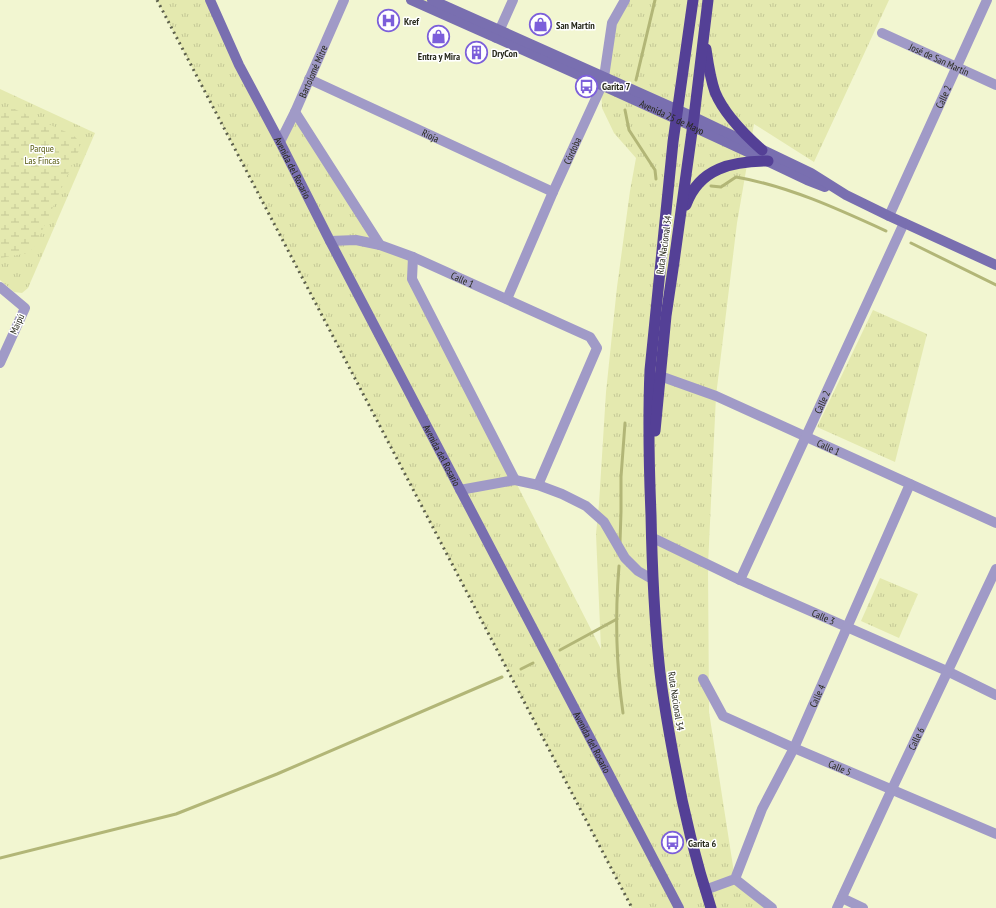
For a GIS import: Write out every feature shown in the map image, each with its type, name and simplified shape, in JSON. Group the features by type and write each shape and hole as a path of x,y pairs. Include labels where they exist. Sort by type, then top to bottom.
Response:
{"highway":[{"name":"Ruta Nacional 34","path":"693,0 673,142 650,370 648,405 652,578 659,665 667,722 678,780 689,830 711,908"},
{"name":"Ruta Nacional 34","path":"650,493 666,316 694,121 708,0"},
{"path":"704,33 710,74 715,92 731,118 762,150"},
{"path":"674,262 686,205 692,190 706,176 716,170 740,162 768,161"}],"main road":[{"name":"Avenida del Rosario","path":"210,0 239,65 679,908"},
{"name":"Avenida 25 de Mayo","path":"411,0 498,34 677,114 762,150 810,173 846,194 889,216 996,265"},
{"name":"Avenida 25 de Mayo","path":"432,0 498,34"},
{"name":"Avenida 25 de Mayo","path":"694,121 768,161 807,180 846,194"}],"street":[{"name":"Bartolomé Mitre","path":"280,142 295,112 344,0"},
{"path":"498,34 514,0"},
{"name":"Córdoba","path":"507,299 603,81 612,24 625,0"},
{"name":"Calle 2","path":"889,216 987,0"},
{"name":"José de San Martín","path":"882,33 996,85"},
{"name":"Rioja","path":"309,78 553,192"},
{"path":"295,112 380,245"},
{"name":"Calle 2","path":"740,580 904,223"},
{"name":"Calle 1","path":"330,241 356,240 380,245 413,257 590,337 597,348 538,485"},
{"path":"413,257 412,278 515,480"},
{"name":"Maipú","path":"0,287 25,308 0,363"},
{"name":"Calle 1","path":"660,376 716,396 996,523"},
{"path":"460,490 515,480 538,485 562,494 586,506 604,522 625,558 638,571 652,578"},
{"name":"Calle 4","path":"735,879 762,809 794,748 910,484"},
{"name":"Calle 3","path":"651,537 740,580 947,671 996,695"},
{"name":"Calle 6","path":"837,908 996,569"},
{"name":"Calle 5","path":"703,679 723,716 794,748 996,834"},
{"path":"705,890 735,879 772,908"},
{"path":"842,898 864,908"}],"green space":[{"path":"157,0 210,0 280,142 295,112 380,245 413,257 412,279 601,649 596,534 606,392 617,287 636,158 614,133 602,108 601,85 411,0 432,0 604,77 612,23 625,0 889,0 814,162 754,124 737,223 716,396 708,565 709,712 735,879 772,908 632,908"},
{"name":"Parque Las Fincas","path":"0,89 95,133 28,288 22,293 14,292 0,280"},
{"name":"Parque Las Fincas","path":"12,108 73,135 78,140 80,148 36,244 28,253 1,258 0,109"},
{"path":"873,310 927,334 895,462 817,427"},
{"path":"880,578 918,594 899,638 861,621"}],"waterway":[{"path":"636,80 655,0"},
{"path":"625,110 629,130 655,170 656,179"},
{"path":"711,186 721,187 736,177 775,186 812,199 886,231"},
{"path":"911,243 996,285"},
{"path":"620,542 621,477 625,423"},
{"path":"619,566 617,640 623,713"},
{"path":"560,650 617,619"},
{"path":"521,669 533,663"},
{"path":"0,858 176,814 277,774 502,677"}],"railway":[{"path":"157,0 632,908"}],"place":[{"name":"Kref","path":"389,21"},
{"name":"San Martín","path":"541,25"},
{"name":"Entra y Mira","path":"439,36"},
{"name":"DryCon","path":"477,53"},
{"name":"Garita 7","path":"586,86"},
{"name":"Garita 6","path":"672,843"}]}
